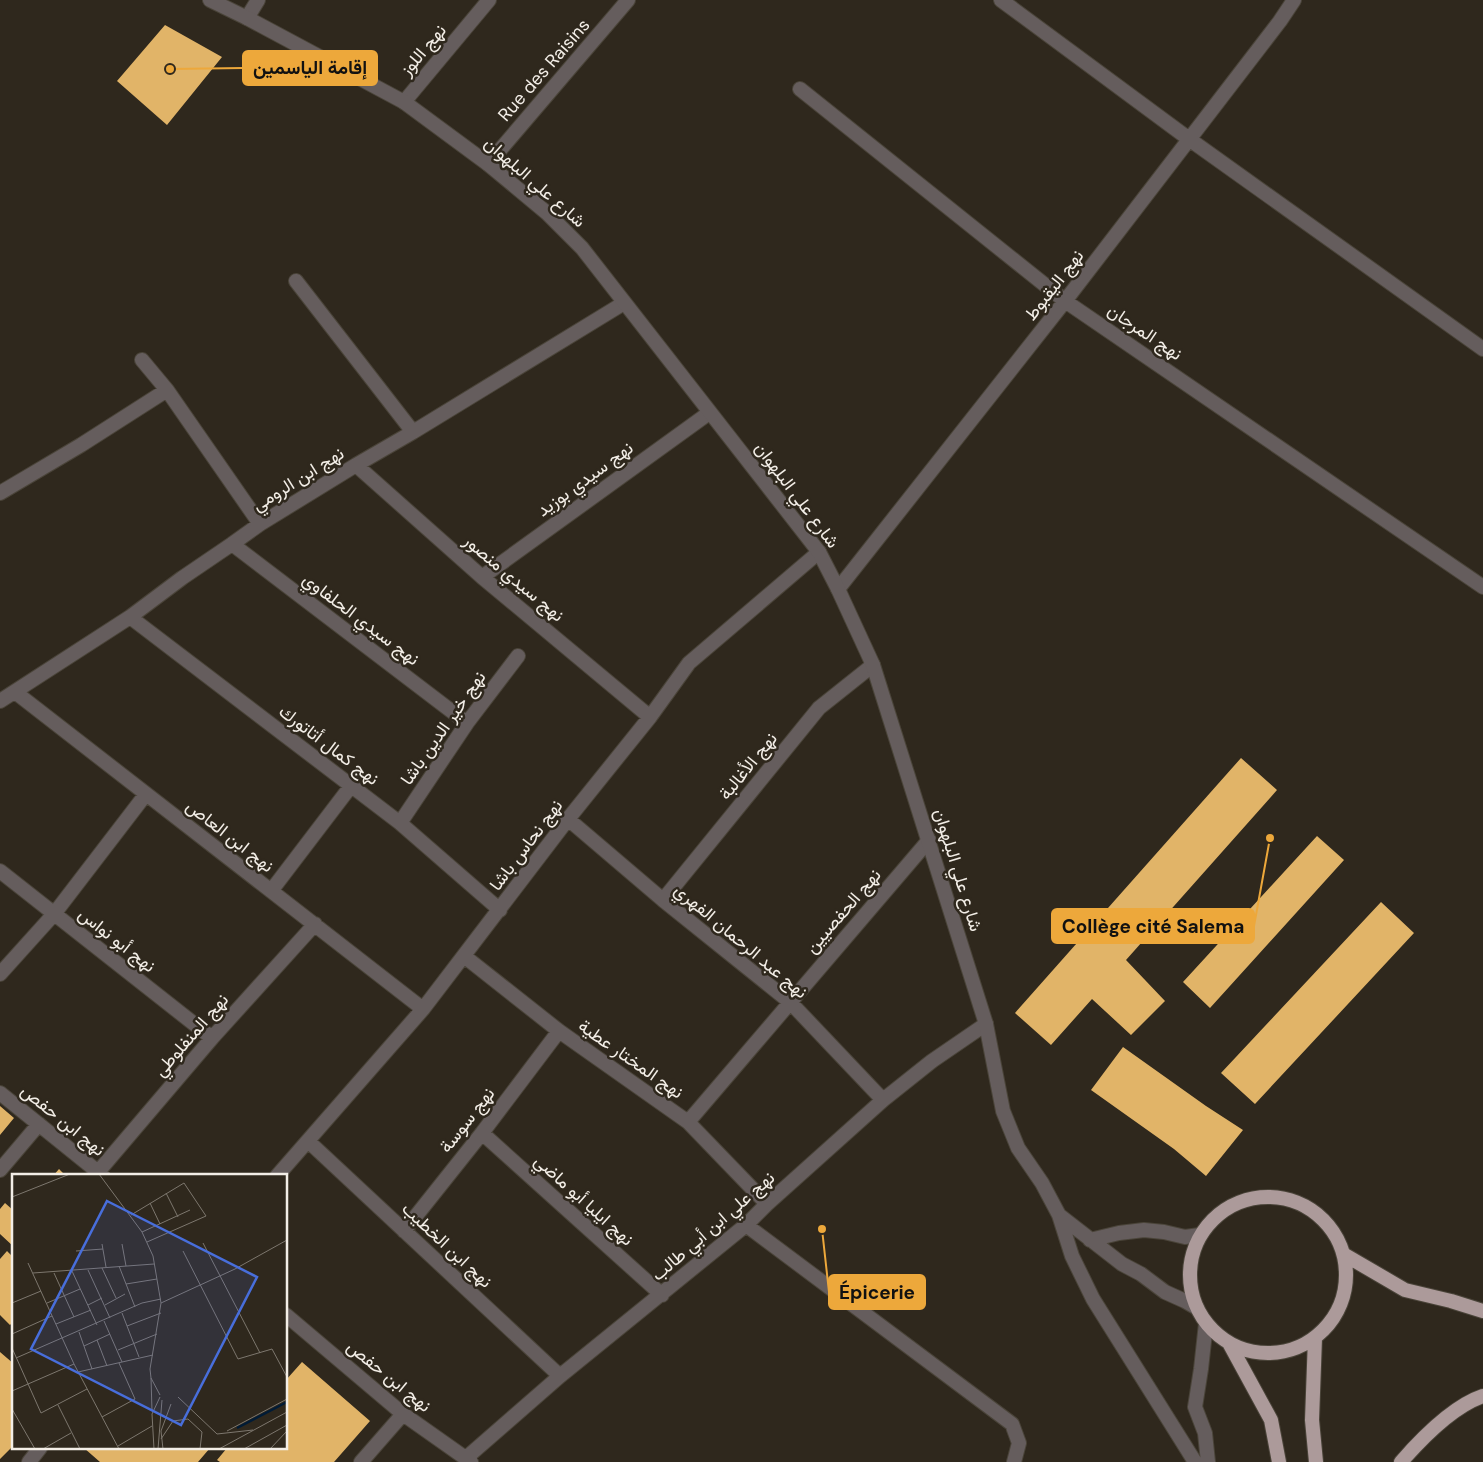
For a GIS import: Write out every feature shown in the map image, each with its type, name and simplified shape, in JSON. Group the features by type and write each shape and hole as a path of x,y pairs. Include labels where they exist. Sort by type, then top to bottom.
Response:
{"highway":[{"path":"1229,1343 1257,1352 1288,1351 1315,1338 1336,1315 1346,1285 1345,1255 1331,1227 1308,1207 1279,1196 1248,1199 1220,1212 1200,1235 1191,1259 1190,1284 1197,1308 1206,1323 1229,1343 1271,1420 1280,1462"},
{"path":"1345,1255 1404,1290 1483,1311"},
{"path":"1315,1338 1312,1420 1316,1462"},
{"path":"1401,1462 1428,1432 1471,1400 1483,1396"}],"street":[{"name":"شارع علي البلهوان","path":"210,0 404,102 488,164 547,213 582,248 819,552 873,665 986,1024 1003,1111 1018,1148 1042,1183 1059,1214 1122,1264 1141,1274 1160,1289 1197,1308"},
{"path":"247,18 258,0"},
{"name":"نهج اللوز","path":"404,102 489,0"},
{"name":"Rue des Raisins","path":"488,164 628,0"},
{"path":"1000,0 1189,139 1483,349"},
{"name":"نهج اليقبوط","path":"838,589 1065,301 1280,21 1294,0"},
{"name":"نهج المرجان","path":"800,89 1065,301 1483,587"},
{"path":"296,281 413,432"},
{"name":"نهج ابن الرومي","path":"0,701 130,616 260,524 624,303"},
{"path":"142,360 167,390 260,524"},
{"path":"0,493 167,390"},
{"name":"نهج سيدي بوزيد","path":"482,577 709,413"},
{"name":"نهج سيدي منصور","path":"356,465 482,577 650,717"},
{"name":"نهج سيدي الحلفاوي","path":"232,544 466,723"},
{"name":"نهج نحاس باشا","path":"279,1174 423,1009 568,819 650,717 688,663 819,552"},
{"name":"نهج كمال أتاتورك","path":"130,616 400,823 500,910"},
{"name":"نهج خير الدين باشا","path":"400,823 466,723 518,656"},
{"name":"نهج الأغالبة","path":"663,900 819,708 873,665"},
{"name":"نهج ابن العاص","path":"15,692 423,1009"},
{"path":"271,891 351,786"},
{"path":"0,974 54,914 146,794"},
{"name":"نهج عبد الرحمان الفهري","path":"568,819 663,900 790,1002 882,1100"},
{"name":"نهج الحفصيين","path":"688,1122 929,840"},
{"name":"نهج أبو نواس","path":"0,871 212,1038"},
{"name":"نهج المنفلوطي","path":"100,1174 212,1038 314,924"},
{"name":"نهج المختار عطية","path":"464,956 559,1031 688,1122 767,1204"},
{"name":"نهج علي ابن أبي طالب","path":"468,1460 560,1376 746,1225 882,1100 932,1061 986,1024"},
{"name":"نهج سوسة","path":"404,1231 482,1133 559,1031"},
{"name":"نهج ابن حفص","path":"0,1092 100,1174"},
{"path":"0,1170 39,1124"},
{"name":"نهج ايليا أبو ماضي","path":"482,1133 662,1295"},
{"name":"نهج ابن الخطيب","path":"308,1141 560,1376"},
{"path":"1059,1214 1072,1256 1094,1299 1195,1462"},
{"path":"746,1225 1012,1424 1019,1443 1014,1462"},
{"path":"1090,1240 1119,1233 1144,1230 1184,1237 1200,1235"},
{"name":"نهج ابن حفص","path":"288,1318 403,1414 468,1460"},
{"path":"1206,1323 1196,1407 1205,1433 1208,1462"},
{"path":"361,1462 403,1414"},
{"path":"29,1462 38,1450"}],"building":[{"path":"165,25 222,57 167,125 117,81"},
{"path":"1241,758 1277,790 1126,960 1165,1001 1131,1035 1092,999 1051,1045 1015,1013"},
{"path":"1317,836 1344,860 1210,1008 1183,982"},
{"path":"1381,902 1414,933 1255,1104 1221,1073"},
{"path":"1123,1047 1243,1130 1206,1176 1174,1149 1091,1090"},
{"path":"0,1106 14,1118 0,1135"},
{"path":"59,1169 64,1174 55,1174"},
{"path":"5,1203 12,1209 12,1245 0,1234 0,1209"},
{"path":"7,1251 12,1256 12,1323 10,1325 0,1315 0,1259"},
{"path":"0,1352 12,1362 12,1447 0,1459"},
{"path":"302,1362 370,1421 334,1462 220,1462 217,1460 225,1450 288,1450 288,1378"},
{"path":"86,1450 208,1450 198,1462 100,1462"}],"place":[{"name":"إقامة الياسمين","path":"170,69"},
{"name":"Collège cité Salema","path":"1270,838"},
{"name":"Épicerie","path":"822,1229"}]}
